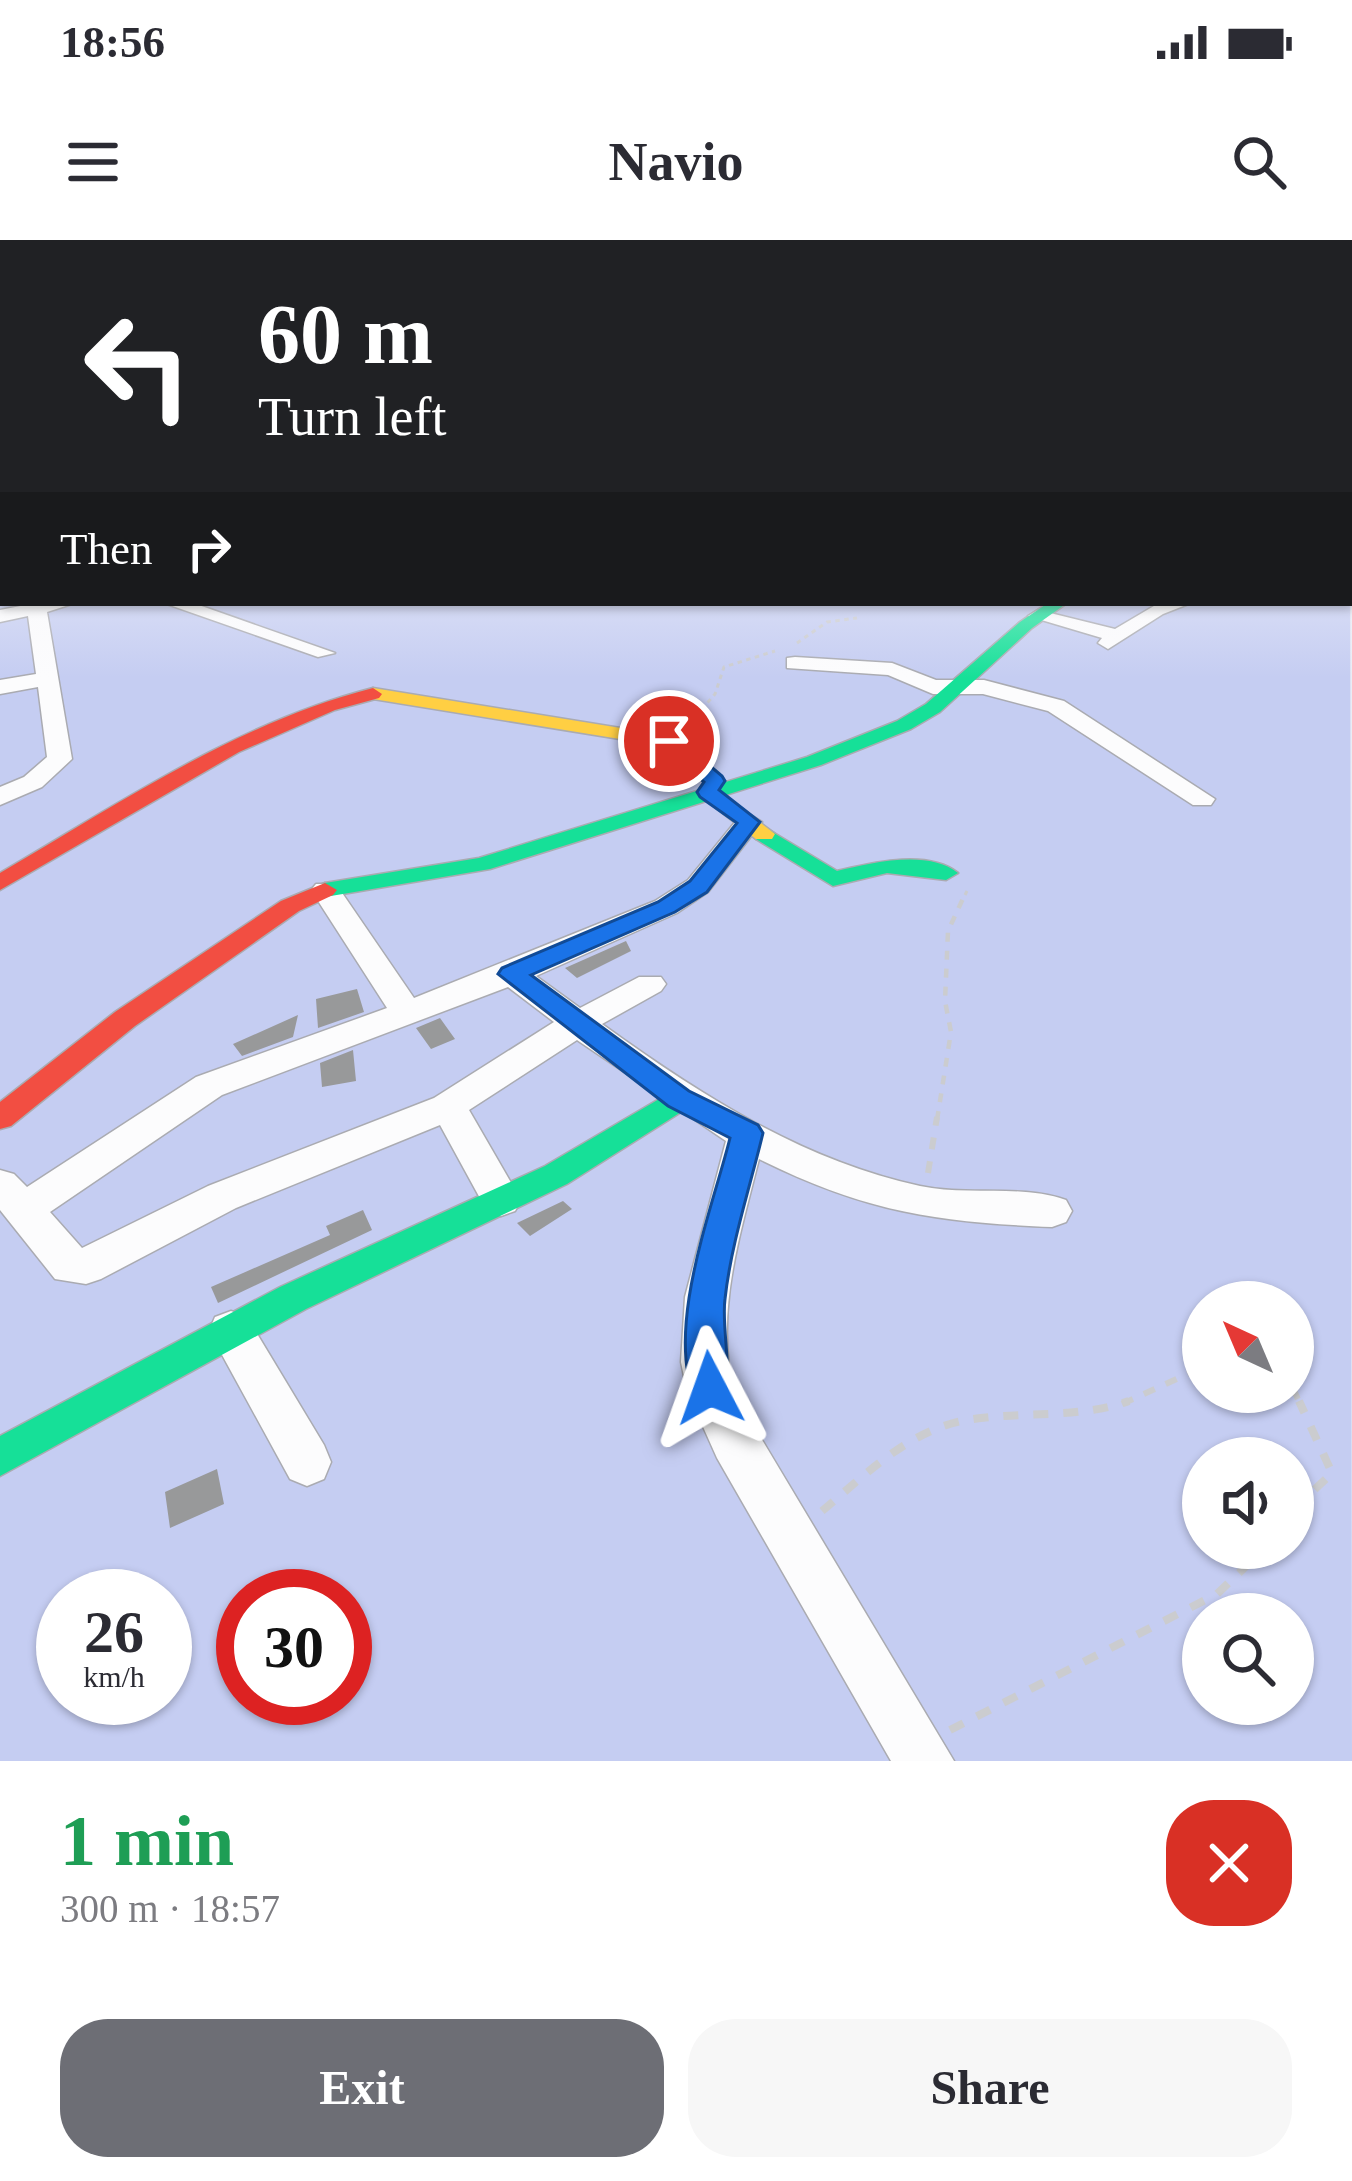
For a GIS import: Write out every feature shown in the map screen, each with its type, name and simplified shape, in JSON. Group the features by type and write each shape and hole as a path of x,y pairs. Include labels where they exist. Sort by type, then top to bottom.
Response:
{"street":[{"path":"0,616 56,606"},
{"path":"184,606 326,653"},
{"path":"214,615 248,606"},
{"path":"0,1118 125,1019 290,906 326,890 482,863 814,761 904,725 956,688 1048,609 1112,639 1170,606"},
{"path":"0,797 33,782 60,759 37,612"},
{"path":"795,663 892,669 926,685 984,687 1056,706 1202,799"},
{"path":"0,687 50,678"},
{"path":"0,883 239,746 369,693 392,693 669,741 715,781 708,792"},
{"path":"708,792 822,877 833,879 880,866 946,873"},
{"path":"650,984 578,1023 447,1108 222,1197 86,1266 70,1266 12,1197 209,1086 512,974 682,897 698,886 749,822"},
{"path":"326,890 406,1011"},
{"path":"512,974 678,1099 839,1178 923,1202 1052,1210"},
{"path":"0,1457 103,1405 231,1331 556,1175 678,1099"},
{"path":"447,1108 478,1150 501,1200"},
{"path":"747,1133 707,1298 705,1354 710,1388 734,1442 789,1538 921,1754"},
{"path":"231,1331 307,1462"}],"path":[{"path":"669,741 715,694 724,667 805,640 827,622 856,618"},
{"path":"923,1202 951,1032 945,1001 949,931 968,888 964,871 946,873"},
{"path":"789,1538 883,1462 932,1431 959,1421 1115,1406 1154,1390 1182,1371"},
{"path":"1304,1413 1332,1474 1314,1491"},
{"path":"921,1754 1217,1594 1243,1569"}],"shaded area":[{"path":"0,606 1350,606 1352,1761 0,1761"}],"building":[{"path":"626,941 631,951 577,978 565,968"},
{"path":"357,989 364,1012 318,1028 316,999"},
{"path":"298,1015 293,1037 242,1056 233,1044"},
{"path":"440,1018 455,1039 431,1049 416,1028"},
{"path":"353,1050 356,1081 322,1087 320,1063"},
{"path":"563,1201 572,1209 530,1236 517,1223"},
{"path":"363,1210 372,1230 218,1303 211,1287 330,1235 326,1226"},
{"path":"217,1469 224,1504 170,1528 165,1492"}],"traffic: fast":[{"path":"325,890 482,864 814,761 904,725 933,708 1026,625 1054,606"},
{"path":"764,834 833,879 887,866 946,873"},
{"path":"0,1457 293,1298 556,1175 678,1099"}],"traffic: slow":[{"path":"373,694 669,741 715,781 708,792 764,834"}],"traffic: jam":[{"path":"0,883 232,748 328,706 373,694"},
{"path":"0,1118 125,1019 290,906 325,890"}],"route":[{"path":"669,741 715,781 708,792 749,822 698,886 666,907 512,974 678,1099 747,1133 707,1298 705,1354 710,1388"}]}
